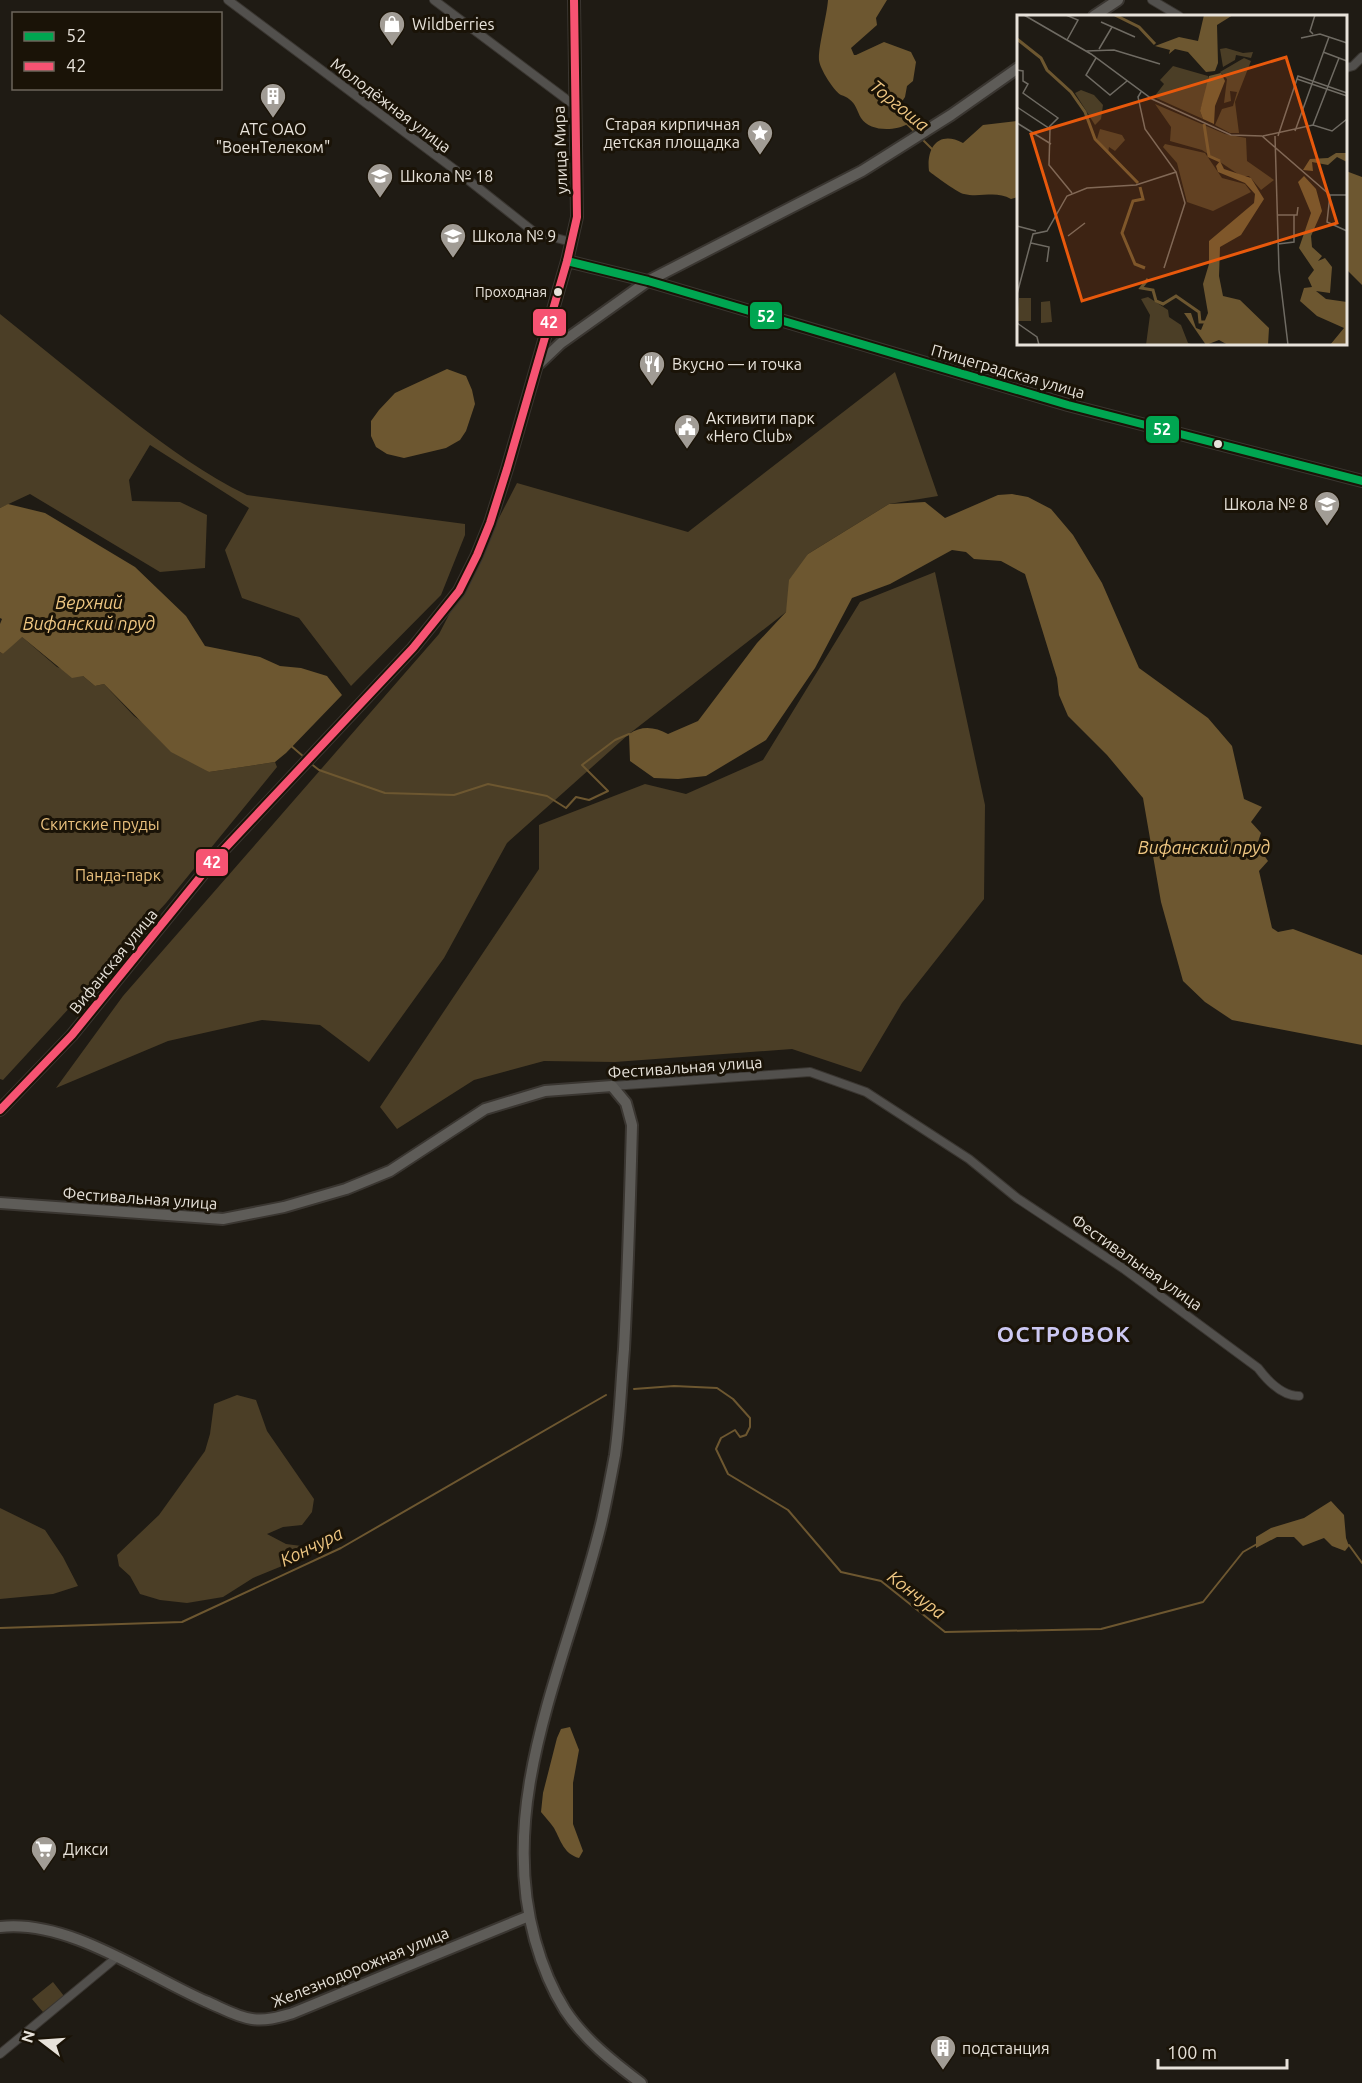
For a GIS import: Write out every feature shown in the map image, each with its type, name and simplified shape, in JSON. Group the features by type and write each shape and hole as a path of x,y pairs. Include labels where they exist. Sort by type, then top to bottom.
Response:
{"main road":[{"name":"улица Мира","path":"538,366 567,261 577,205 574,0"},
{"path":"1096,15 1118,0"},
{"path":"538,366 561,343 648,281 809,199 895,151 1017,69"},
{"name":"Птицеградская улица","path":"567,261 648,281 1068,405 1362,481"},
{"name":"Вифанская улица","path":"0,1110 72,1035 214,860 413,648 459,591 490,523 538,366"},
{"path":"612,1086 626,1103 632,1125 627,1280 619,1418 602,1520 544,1715 528,1793 525,1871 529,1916 551,1986 584,2035 641,2083"},
{"name":"Фестивальная улица","path":"0,1203 223,1219 284,1207 346,1189 390,1171 485,1109 545,1091 612,1086"},
{"name":"Железнодорожная улица","path":"0,1927 30,1926 78,1940 229,2012 251,2019 271,2019 293,2013 529,1916"}],"street":[{"name":"Молодёжная улица","path":"228,0 469,180 534,232 571,242"},
{"path":"434,0 574,105"},
{"path":"1152,0 1177,15"},
{"path":"1347,68 1353,66 1362,57"},
{"name":"Фестивальная улица","path":"612,1086 810,1072 866,1092 969,1159 1017,1198 1124,1269 1258,1368 1268,1381 1292,1396 1299,1396"},
{"path":"0,2054 117,1957"}],"green space":[{"path":"0,314 160,441 202,470 247,495 465,524 465,535 441,595 351,686 299,618 242,598 225,550 249,508 150,445 129,480 132,501 180,502 207,515 205,568 160,572 30,494 0,508"},
{"path":"895,372 938,496 889,504 808,554 786,612 629,734 507,843 444,958 369,1062 320,1025 262,1020 168,1041 56,1088 123,996 439,634 517,483 688,532"},
{"path":"935,572 985,805 984,899 902,1003 861,1072 792,1049 615,1062 544,1061 474,1080 397,1129 380,1107 539,869 539,825 645,784 686,794 763,760 860,602"},
{"name":"Скитские пруды","path":"21,636 57,667 83,676 95,686 104,684 134,716 209,772 275,762 277,767 166,903 3,1080 0,1079 0,652 3,654"},
{"path":"237,1395 256,1400 267,1431 314,1499 312,1512 302,1525 283,1527 267,1534 286,1544 309,1547 309,1555 253,1578 223,1597 187,1603 160,1600 140,1594 130,1576 119,1566 117,1555 159,1515 205,1451 214,1404"},
{"path":"0,1508 45,1530 63,1557 78,1586 53,1594 0,1599"},
{"path":"53,1982 64,1996 43,2012 32,1999"}],"water":[{"path":"828,0 887,0 876,18 877,25 851,48 856,55 884,42 911,52 916,62 913,81 907,86 901,103 909,120 908,124 890,129 870,126 861,118 855,105 841,95 827,79 819,60"},
{"path":"1017,121 1017,197 1011,199 1000,195 964,194 929,171 930,155 936,143 941,140 955,139 963,143 983,125"},
{"path":"1347,171 1362,177 1362,285 1347,270"},
{"path":"447,369 466,376 475,404 466,431 460,440 446,448 404,458 387,454 376,447 371,436 371,421 379,410 395,393"},
{"name":"Вифанский пруд","path":"1012,494 1028,497 1051,509 1073,535 1102,583 1139,668 1208,718 1232,746 1244,799 1262,807 1251,822 1261,833 1257,845 1268,861 1259,871 1272,928 1278,932 1293,929 1362,955 1362,1045 1232,1020 1205,1002 1183,981 1161,902 1143,798 1107,755 1068,716 1059,695 1057,678 1025,574 1001,561 974,559 966,552 952,550 890,584 852,598 815,668 766,740 706,776 678,779 654,778 630,761 629,734 634,731 648,728 668,734 698,721 757,643 786,612 789,580 808,554 889,504 925,502 945,518 998,495"},
{"name":"Верхний Вифанский пруд","path":"8,504 45,513 135,567 186,616 205,646 260,657 280,666 301,668 327,676 342,695 275,762 209,772 171,752 104,684 95,686 83,676 72,678 22,637 3,654 0,652 2,619 0,618 0,508"},
{"path":"1331,1501 1344,1515 1349,1546 1345,1551 1332,1546 1324,1538 1303,1546 1294,1537 1277,1537 1256,1548 1256,1537 1271,1528 1304,1518"},
{"path":"570,1727 579,1750 573,1783 573,1824 583,1851 579,1858 566,1850 554,1828 541,1812 543,1793 557,1738 561,1729"}],"waterway":[{"name":"Торгоша","path":"906,123 917,134"},
{"name":"Торгоша","path":"921,138 932,149"},
{"path":"310,763 319,770 385,793 454,795 488,784 547,796 566,808 576,797 589,800 608,791 582,765 615,740 629,734 632,735"},
{"path":"290,745 304,757"},
{"name":"Кончура","path":"634,1389 674,1386 717,1388 733,1399 750,1418 750,1427 746,1435 740,1437 735,1430 721,1438 716,1449 728,1474 788,1510 841,1572 881,1581 945,1632 1101,1629 1203,1602 1243,1552 1257,1544"},
{"name":"Кончура","path":"0,1628 182,1622 341,1548 606,1395"},
{"name":"Кончура","path":"1349,1545 1362,1563"}],"transit line":[{"name":"42","path":"0,1110 72,1035 214,860 413,648 459,591 490,523 567,261 577,217 574,0"},
{"name":"52","path":"567,261 648,281 1068,405 1362,481"}],"place":[{"name":"Wildberries","path":"392,47"},
{"name":"АТС ОАО \"ВоенТелеком\"","path":"273,119"},
{"name":"Старая кирпичная детская площадка","path":"760,156"},
{"name":"Школа № 18","path":"380,199"},
{"name":"Школа № 9","path":"453,259"},
{"name":"Проходная","path":"558,292"},
{"name":"Вкусно — и точка","path":"652,387"},
{"name":"Активити парк «Hero Club»","path":"687,450"},
{"name":"Школа № 8","path":"1327,527"},
{"name":"Дикси","path":"44,1872"},
{"name":"подстанция","path":"943,2071"}],"district":[{"name":"ОСТРОВОК","path":"1064,1333"}],"park label":[{"name":"Панда-парк","path":"118,875"}]}
